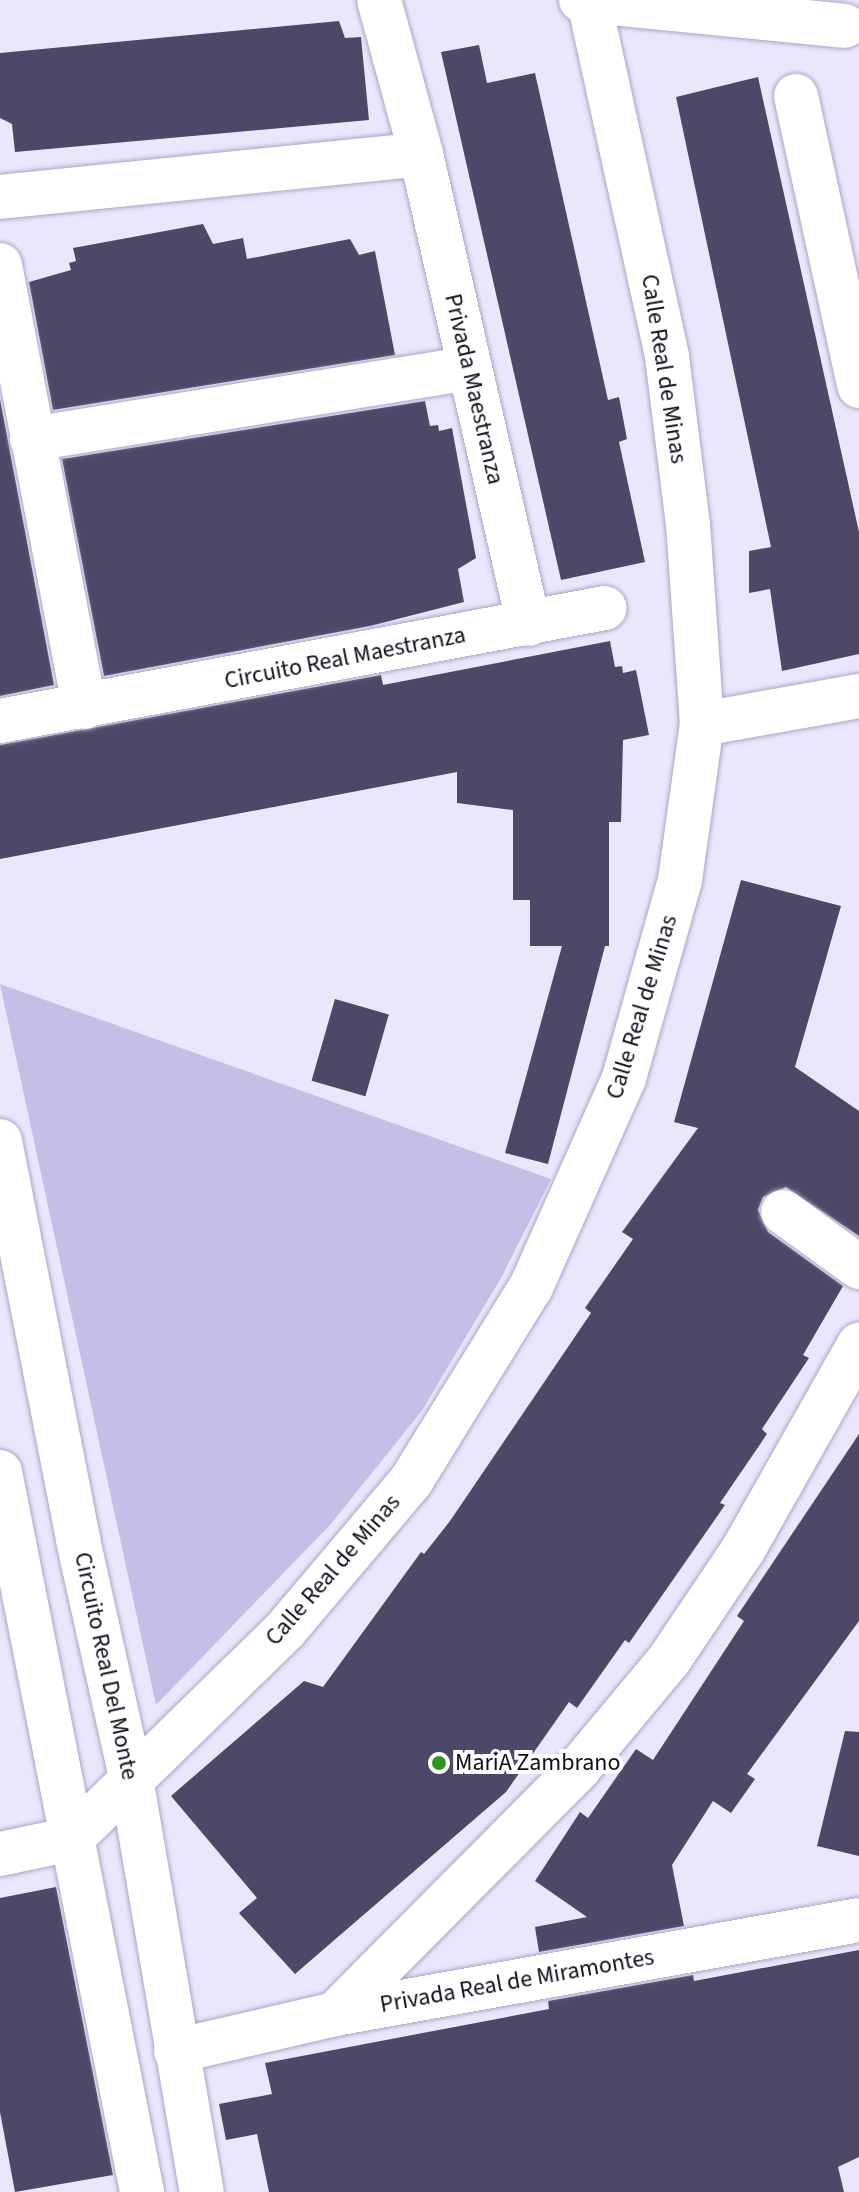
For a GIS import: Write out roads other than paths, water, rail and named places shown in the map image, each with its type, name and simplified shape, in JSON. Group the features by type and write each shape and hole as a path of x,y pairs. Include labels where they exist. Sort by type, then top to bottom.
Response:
{"street":[{"name":"Privada Maestranza","path":"379,0 421,154 529,624"},
{"path":"585,1 680,7 845,26"},
{"name":"Calle Real de Minas","path":"71,1839 286,1629 411,1481 531,1287 624,1078 680,880 702,724 688,525 667,356 585,1"},
{"path":"796,96 859,386"},
{"path":"0,197 421,154"},
{"path":"0,265 84,707"},
{"path":"32,439 469,368"},
{"name":"Circuito Real Maestranza","path":"0,721 605,608"},
{"path":"702,724 859,696"},
{"name":"Circuito Real Del Monte","path":"0,1141 78,1540 131,1778 202,2192"},
{"path":"783,1212 859,1267"},
{"path":"335,2014 579,1768 669,1660 743,1550 859,1345"},
{"path":"0,1472 8,1554 71,1839 142,2192"},
{"path":"8,1554 78,1540"},
{"path":"0,1854 71,1839"},
{"name":"Privada Real de Miramontes","path":"176,2051 335,2014 859,1920"}],"place":[{"name":"MariA Zambrano","path":"439,1763"}]}
